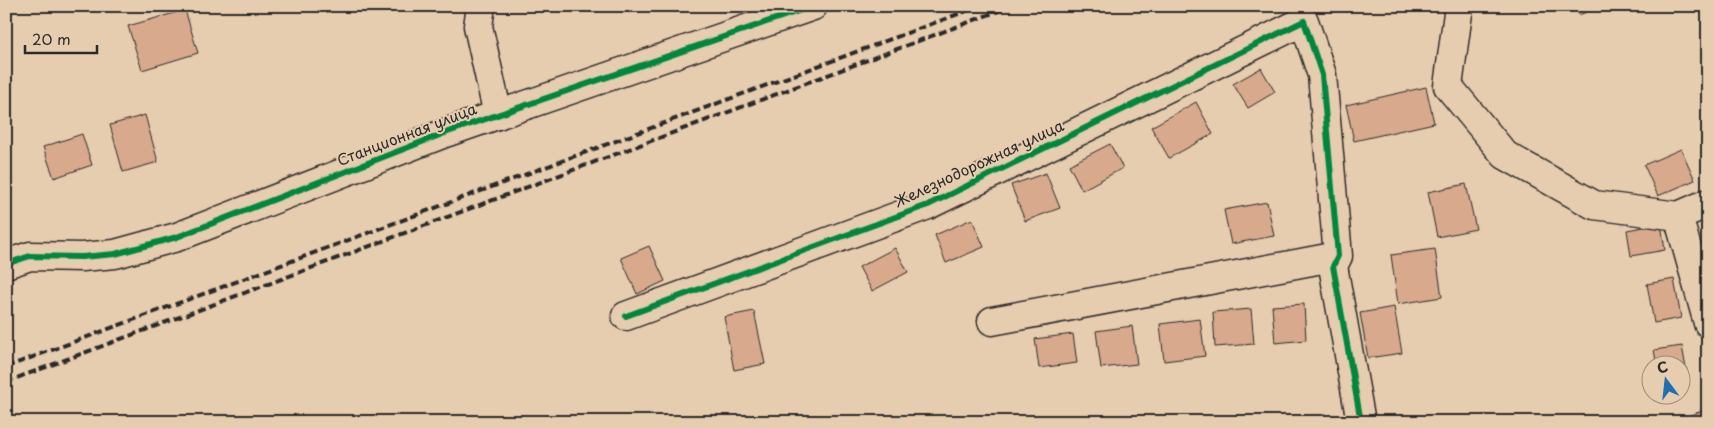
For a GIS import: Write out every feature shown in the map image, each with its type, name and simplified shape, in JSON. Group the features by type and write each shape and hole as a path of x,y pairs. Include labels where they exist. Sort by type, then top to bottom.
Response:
{"street":[{"path":"480,6 478,26 498,115"},
{"name":"Станционная улица","path":"6,264 30,256 82,257 115,254 177,237 436,136 813,6"},
{"path":"1460,6 1448,86 1505,155 1594,205 1678,216 1708,203"},
{"name":"Железнодорожная улица","path":"626,316 928,206 1304,21 1322,75 1338,256"},
{"path":"1678,216 1708,323"},
{"path":"992,321 1338,256"},
{"path":"1338,256 1333,266 1361,422"}],"building":[{"path":"1575,6 1601,6 1579,15"},
{"path":"185,10 198,53 142,70 128,26"},
{"path":"1261,68 1275,92 1248,108 1233,84"},
{"path":"1426,87 1434,123 1354,141 1346,105"},
{"path":"1196,102 1213,134 1169,158 1151,127"},
{"path":"145,115 158,162 123,172 110,125"},
{"path":"82,134 92,165 54,178 43,147"},
{"path":"1110,144 1123,168 1082,190 1069,165"},
{"path":"1681,149 1695,180 1658,196 1644,165"},
{"path":"1046,173 1060,208 1025,221 1011,185"},
{"path":"1466,184 1476,229 1437,237 1428,192"},
{"path":"1267,202 1274,236 1231,244 1224,210"},
{"path":"972,219 984,247 946,263 935,235"},
{"path":"1661,224 1665,250 1631,256 1627,230"},
{"path":"649,246 665,281 637,294 621,258"},
{"path":"895,248 908,272 872,291 859,267"},
{"path":"1435,249 1442,297 1398,304 1391,255"},
{"path":"1674,279 1681,318 1654,323 1647,284"},
{"path":"1304,304 1306,340 1275,343 1272,306"},
{"path":"1394,307 1402,353 1368,358 1360,313"},
{"path":"1251,309 1254,344 1215,347 1213,312"},
{"path":"754,311 765,364 734,370 724,317"},
{"path":"1200,319 1205,356 1164,361 1160,324"},
{"path":"1132,326 1137,364 1101,368 1096,331"},
{"path":"1073,334 1077,363 1039,368 1035,339"},
{"path":"1682,346 1684,356 1655,356 1654,350"},
{"path":"1705,410 1708,422 1677,422 1676,420"}],"railway":[{"path":"6,367 980,6"},
{"path":"6,382 1012,6"}],"cycle path":[{"path":"6,264 30,256 82,257 115,254 177,237 445,133 813,6"},
{"path":"626,316 928,205 1304,21 1322,75 1338,256 1333,266 1361,422"}]}
